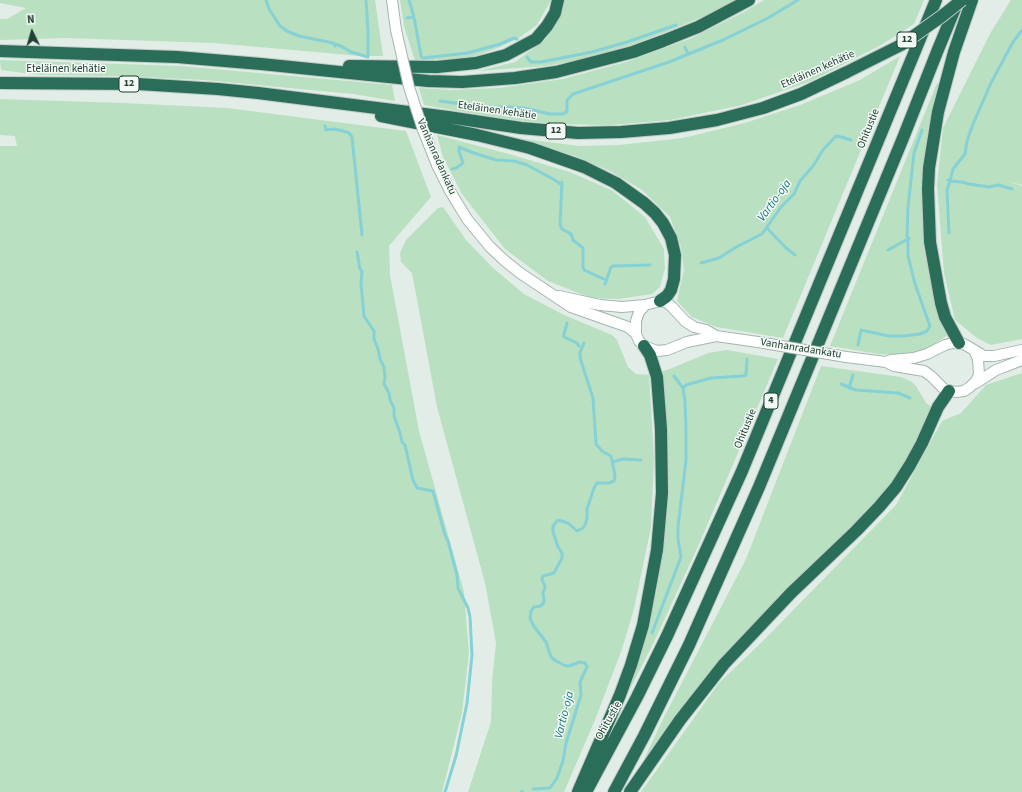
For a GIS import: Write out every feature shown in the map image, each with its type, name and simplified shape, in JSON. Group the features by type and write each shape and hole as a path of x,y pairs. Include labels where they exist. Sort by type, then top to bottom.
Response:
{"highway":[{"path":"261,64 437,67 476,63 506,55 536,39 547,26 554,13 558,0"},
{"name":"Eteläinen kehätie","path":"0,51 162,57 261,64 428,81 462,82 515,78 556,72 633,52 698,26 749,0"},
{"name":"Ohitustie","path":"586,792 638,697 668,636 742,471 936,0"},
{"name":"Eteläinen kehätie","path":"0,83 138,84 258,93 448,117 521,128 578,133 622,132 669,128 716,120 763,108 795,96 901,45 942,16 960,0"},
{"name":"4","path":"614,792 644,736 688,645 759,488 937,52 960,0"},
{"path":"959,343 945,317 941,303 930,242 928,189 930,160 938,112 954,52 972,0"},
{"path":"258,93 478,135 548,154 603,176 616,183 644,203 655,213 668,231 673,247 675,272 671,290 667,296 660,301"},
{"path":"578,792 620,695 631,665 643,625 657,550 662,493 660,414 656,368 644,346"},
{"path":"630,792 680,720 724,664 791,593 856,531 896,487 913,460 941,402 949,391"}],"street":[{"name":"Vanhanradankatu","path":"392,0 396,30 414,105 450,191 467,219 490,247 520,273 571,307 628,327 636,334 644,346 657,351 662,351 687,342 716,336 886,362 894,366 913,368 931,376 944,389 949,391"},
{"name":"Vanhanradankatu","path":"555,295 600,306 622,307 645,305 660,301 666,302 685,321 694,327 706,330 716,336"},
{"path":"636,334 636,321 639,312 645,305"},
{"name":"Vanhanradankatu","path":"886,362 891,360 914,358 927,354 945,345 959,343"},
{"path":"959,343 984,356 994,356 1022,350"},
{"path":"972,385 979,375 978,359 974,350"},
{"path":"949,391 964,391 996,370 1022,360"}],"green space":[{"path":"0,0 375,0 383,56 360,56 214,43 66,38 0,40 0,19 7,19 26,8 0,3"},
{"path":"400,0 551,0 537,25 519,38 498,48 469,58 415,61 404,26"},
{"path":"564,0 736,0 725,7 635,44 582,59 546,66 478,71 515,62 546,39"},
{"path":"764,0 924,0 914,24 881,45 811,81 742,105 670,120 610,125 555,124 505,119 424,105 419,88 451,90 499,88 563,79 626,62 692,38 744,12"},
{"path":"1011,0 1022,0 1022,185 1005,180 1022,186 1022,339 991,345 977,338 955,320 944,273 937,185 943,128 991,32"},
{"path":"900,56 783,338 716,327 692,317 677,301 684,270 681,247 670,217 642,190 610,171 575,156 515,138 580,146 619,145 683,138 745,123 800,105 860,80"},
{"path":"0,60 181,66 392,85 395,101 353,94 205,80 118,76 41,75 1,70"},
{"path":"937,83 941,85 931,116 922,177 923,229 927,256 948,335 925,350 899,355 879,354 830,346"},
{"path":"0,99 227,108 406,131 431,197 389,246 390,275 419,431 464,592 469,653 462,713 442,792 0,792 0,146 17,146 15,136 0,135"},
{"path":"437,135 570,172 613,191 645,217 664,249 665,268 660,287 652,294 619,299 591,298 548,281 505,249 462,194 443,157"},
{"path":"443,207 466,240 493,268 524,294 564,315 612,335 617,340 628,367 636,374 649,375 654,457 651,527 634,609 622,649 595,720 564,792 468,792 491,722 492,682 496,643 485,583 437,407 412,273 401,262 400,253 406,240 438,208"},
{"path":"727,350 778,359 700,542 655,640 629,691 627,689 641,653 656,594 665,533 668,502 668,466 663,371 708,353"},
{"path":"821,366 901,377 912,382 926,403 933,408 926,426 903,468 889,487 848,531 770,606 723,656 696,690 638,772 664,717 746,559"},
{"path":"1022,373 1022,792 641,792 719,683 763,641 896,505 942,421 961,413 986,385"}],"waterway":[{"path":"266,0 269,9 280,26 287,31 299,36 333,43 335,46"},
{"path":"335,44 351,52 368,57 366,0"},
{"path":"409,0 414,17 421,56 423,58 468,53 500,44 514,38 517,39"},
{"path":"567,112 567,100 573,94 669,62 723,40 768,18 798,0"},
{"path":"407,18 414,17"},
{"path":"527,57 531,62 541,62 592,52 676,25"},
{"name":"Vartio-oja","path":"948,180 950,181 953,169 965,154 967,141 973,124 991,83 1013,42 1022,30"},
{"path":"685,47 688,54"},
{"path":"440,101 483,107 524,108 550,114 563,114 567,111"},
{"path":"325,126 326,130 334,129 343,131 349,133 352,137 362,235"},
{"path":"858,345 861,330 889,336 904,336 920,334 927,331 930,326 915,284 908,256 909,238 907,237 908,207 914,153 922,130"},
{"name":"Vartio-oja","path":"701,263 719,258 738,246 762,234 781,207 794,194 800,181 813,166 823,150 836,136 851,140"},
{"path":"452,169 463,163 459,147 496,160 514,161 527,165 562,185"},
{"path":"949,233 947,190 950,181 989,187 998,185 1012,189"},
{"path":"562,182 560,225 562,229 571,234 573,240 583,248 584,270 606,280"},
{"path":"767,228 795,255"},
{"path":"888,250 906,240"},
{"path":"357,252 360,269 362,271 361,283 364,316 374,331 374,339 384,367 384,384 394,408 394,416 402,442 405,445 413,480 417,488 433,491 457,575 458,588 468,608 470,617 472,655 467,703 456,756 445,792"},
{"name":"Vartio-oja","path":"605,284 611,267 613,266 650,265"},
{"path":"567,323 564,337 577,343 579,346"},
{"name":"Vartio-oja","path":"533,789 550,788 557,778 581,695 580,682 587,667 585,663 580,662 566,666 551,657 546,642 533,625 530,618 531,611 534,607 541,606 544,602 543,593 545,587 542,579 543,576 554,573 562,558 562,553 558,547 553,532 553,526 558,520 568,523 577,531 583,528 587,518 587,509 597,483 609,483 614,481 615,475 611,456 602,451 596,444 593,398 580,358 580,352 584,343"},
{"path":"683,388 686,385 711,378 746,375 747,359"},
{"path":"849,388 853,375"},
{"path":"652,633 681,557 678,527 686,460 685,401 683,388 674,376"},
{"path":"841,384 856,390 898,393 910,398"},
{"path":"612,462 623,459 641,460"}]}
